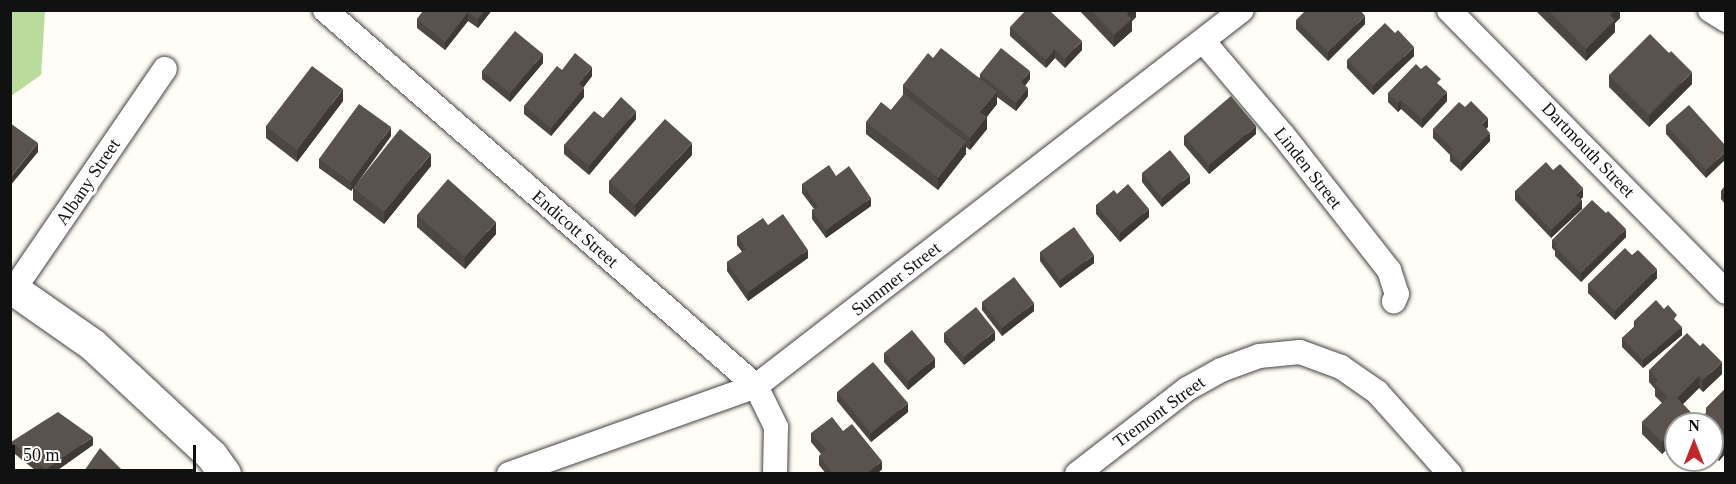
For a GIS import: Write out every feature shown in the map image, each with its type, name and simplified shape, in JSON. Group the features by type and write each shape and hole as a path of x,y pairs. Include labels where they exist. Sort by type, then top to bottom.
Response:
{"street":[{"name":"Endicott Street","path":"325,10 756,386 776,427 776,474"},
{"name":"Summer Street","path":"509,474 756,386 1204,42 1242,10"},
{"name":"Dartmouth Street","path":"1449,10 1725,292"},
{"path":"1710,10 1725,21"},
{"name":"Linden Street","path":"1204,42 1283,135 1389,270 1397,294 1394,301"},
{"name":"Albany Street","path":"12,291 165,69"},
{"path":"12,291 93,345 212,456 225,474"},
{"name":"Tremont Street","path":"1077,474 1186,389 1221,369 1259,356 1300,352 1341,367 1377,392 1450,474"}],"green space":[{"path":"11,10 45,11 41,75 11,96"}],"building":[{"path":"424,10 485,10 478,19 468,12 445,42 417,19"},
{"path":"1026,10 1049,10 1082,41 1065,59 1055,49 1046,60 1010,27"},
{"path":"1091,10 1130,10 1127,14 1132,19 1114,35"},
{"path":"1306,10 1360,10 1365,16 1328,52 1296,20"},
{"path":"1548,10 1615,10 1610,15 1615,20 1586,49"},
{"path":"1385,23 1395,33 1398,30 1414,47 1373,86 1347,60"},
{"path":"515,31 543,54 510,93 482,71"},
{"path":"1650,34 1692,72 1649,115 1609,75"},
{"path":"941,48 997,92 980,112 987,117 970,138 903,85 928,53 933,58"},
{"path":"1001,48 1030,71 1021,82 1028,88 1016,103 980,74"},
{"path":"575,53 592,67 579,84 584,88 551,128 524,106 557,66 562,70"},
{"path":"1416,64 1421,69 1426,65 1441,79 1437,83 1447,92 1422,119 1401,100 1398,103 1388,93"},
{"path":"312,66 343,89 297,150 266,126"},
{"path":"904,94 966,142 938,178 866,122 881,102 891,110"},
{"path":"1231,96 1256,126 1209,165 1184,136"},
{"path":"621,97 636,111 589,166 564,145 594,111 603,118"},
{"path":"1471,101 1488,118 1482,124 1490,133 1461,163 1450,152 1453,149 1433,129 1459,102 1465,107"},
{"path":"359,104 391,127 351,182 319,159"},
{"path":"1689,105 1725,145 1725,152 1706,170 1666,125"},
{"path":"665,119 692,143 635,205 609,181"},
{"path":"10,123 38,143 10,178"},
{"path":"400,129 431,154 384,212 353,188"},
{"path":"1170,150 1190,175 1162,198 1142,173"},
{"path":"1546,162 1553,170 1560,164 1583,188 1576,195 1582,200 1551,230 1515,191"},
{"path":"829,165 836,176 849,166 871,198 826,230 812,210 818,206 802,184"},
{"path":"448,179 496,222 465,257 417,215"},
{"path":"1128,184 1149,209 1120,233 1096,205 1114,190 1117,194"},
{"path":"1592,200 1606,213 1608,211 1626,229 1581,273 1555,247 1557,244 1552,240"},
{"path":"783,214 808,250 748,292 727,262 746,249 737,236 763,218 768,225"},
{"path":"1074,227 1094,255 1060,280 1040,252"},
{"path":"1625,248 1632,255 1638,250 1657,269 1615,311 1588,284"},
{"path":"1014,277 1034,303 1002,328 982,302"},
{"path":"1656,300 1664,309 1668,305 1677,315 1674,319 1682,327 1643,360 1622,338 1637,324 1634,321"},
{"path":"976,307 995,331 964,357 944,333"},
{"path":"912,330 935,358 908,381 884,353"},
{"path":"1687,333 1700,346 1703,343 1722,362 1703,380 1699,376 1677,398 1690,412 1664,412 1664,440 1662,442 1642,422 1668,397 1655,384 1658,380 1649,370"},
{"path":"873,362 908,403 871,433 837,392"},
{"path":"1725,389 1725,442 1724,412 1707,412 1706,408"},
{"path":"58,412 93,437 46,469 11,442"},
{"path":"832,417 843,431 852,424 882,461 866,474 833,474 819,456 826,450 811,433"},
{"path":"100,448 126,474 82,474"}]}
